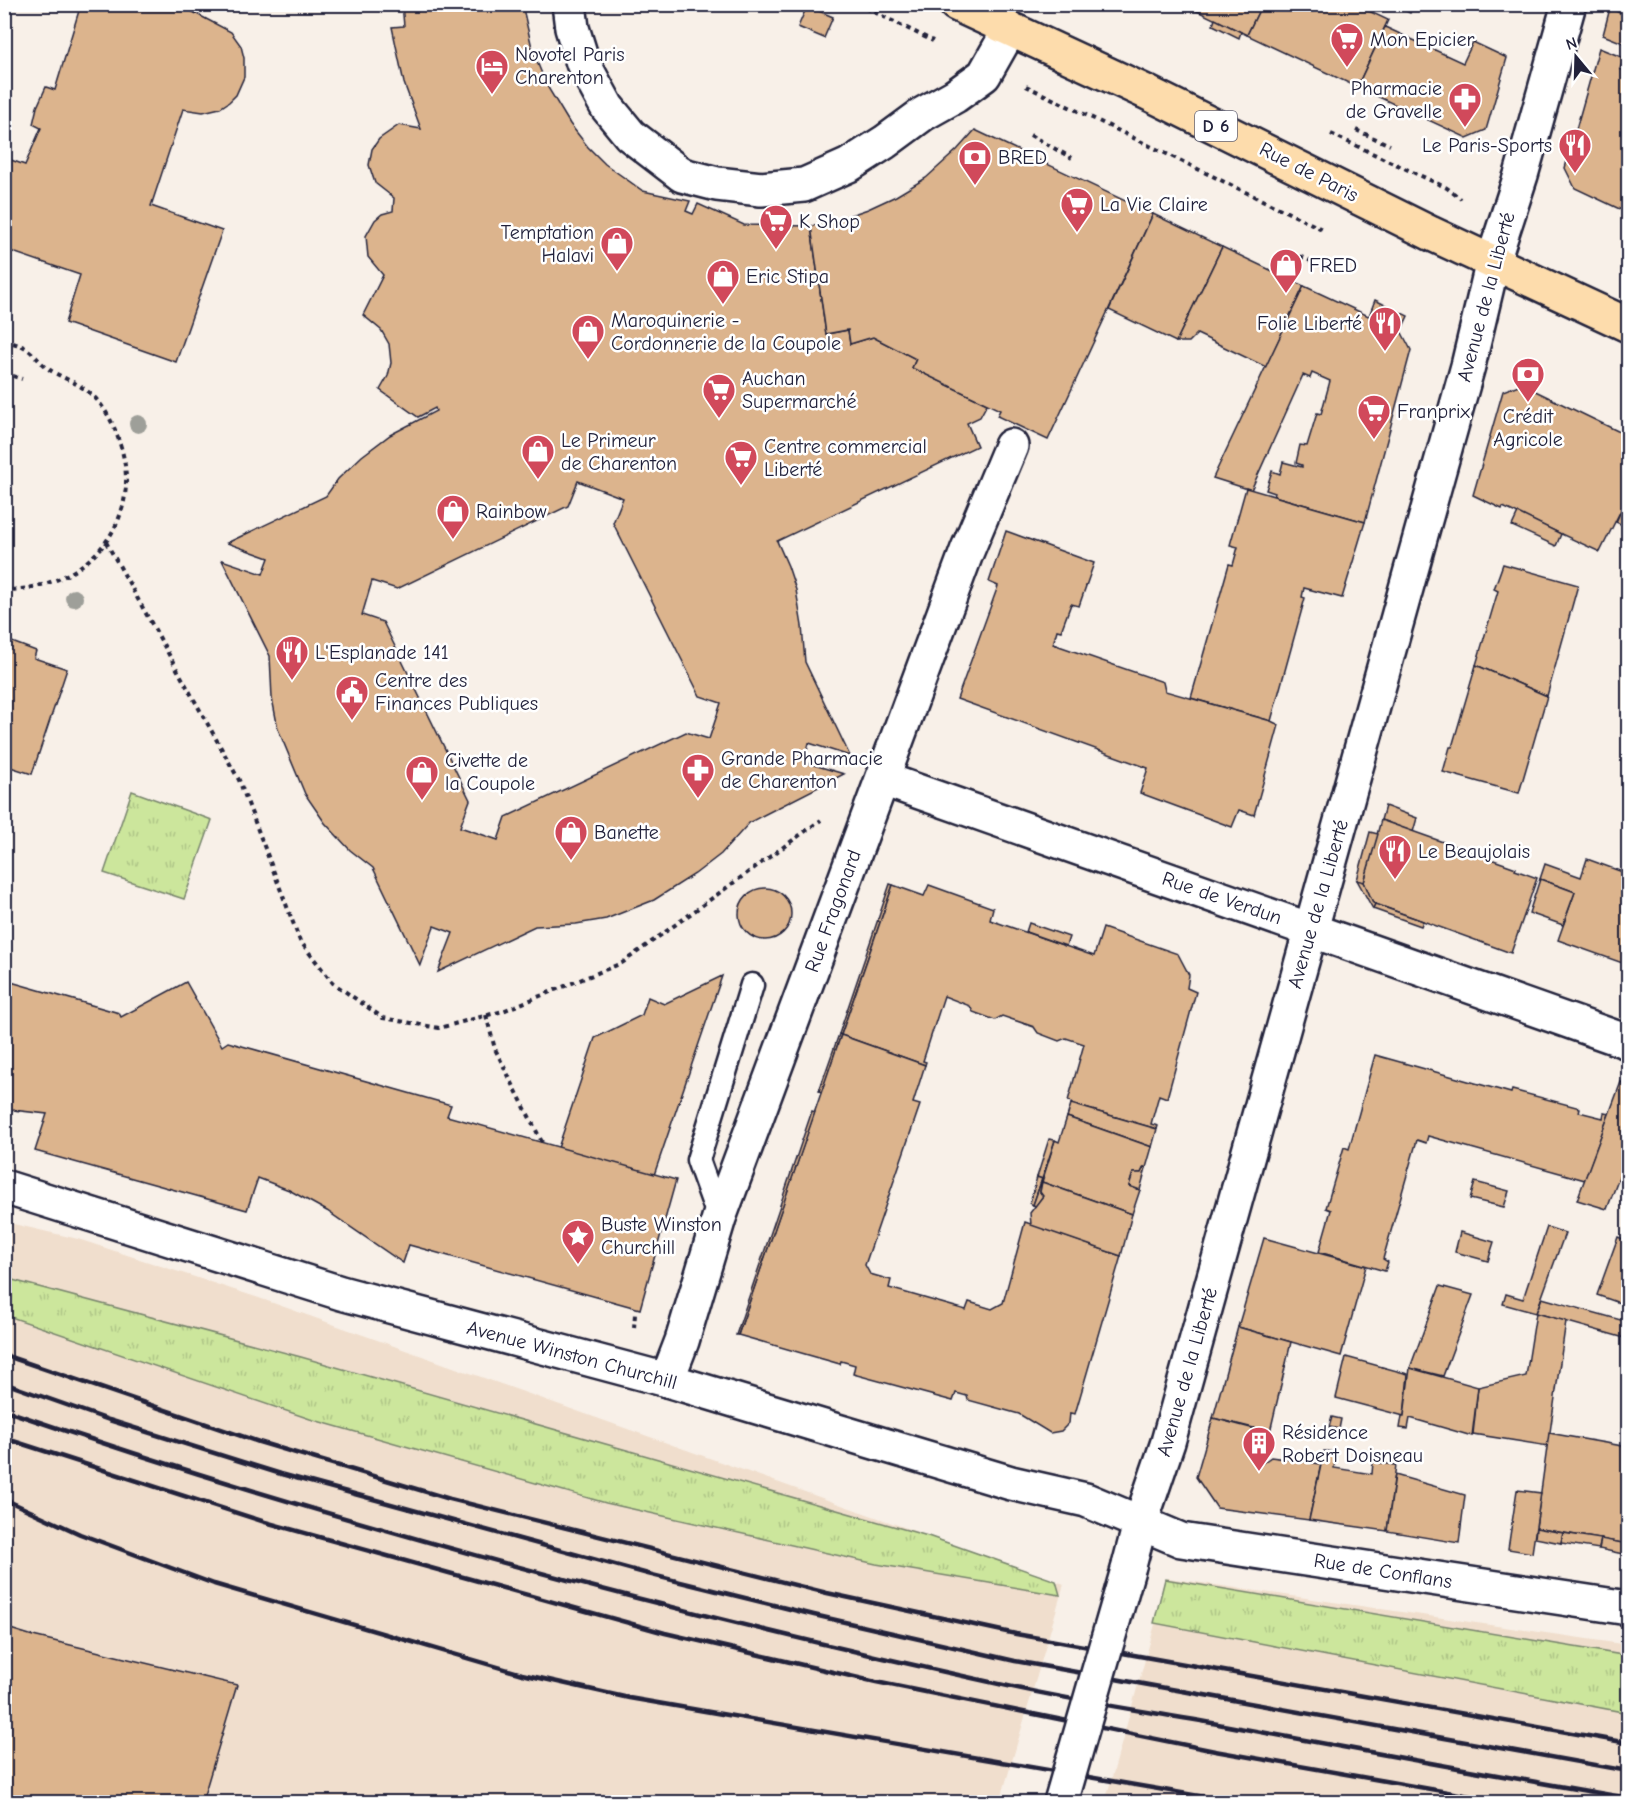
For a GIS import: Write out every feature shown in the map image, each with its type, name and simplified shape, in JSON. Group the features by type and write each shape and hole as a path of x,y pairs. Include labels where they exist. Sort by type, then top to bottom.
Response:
{"main road":[{"name":"Rue de Paris","path":"956,4 1174,105 1430,233 1629,325"}],"street":[{"path":"569,4 572,28 583,63 607,108 630,135 682,175 717,184 762,189 804,184 858,159 984,75 1010,29"},
{"name":"Avenue de la Liberté","path":"1061,1803 1130,1566 1140,1524 1168,1442 1468,366 1493,261 1521,175 1569,4"},
{"name":"Rue Fragonard","path":"667,1380 682,1341 719,1218 967,550 1011,446"},
{"name":"Rue de Verdun","path":"883,779 1629,1042"},
{"name":"Avenue Winston Churchill","path":"4,1186 341,1293 667,1380 1011,1483 1086,1500 1140,1524"},
{"name":"Rue de Conflans","path":"1140,1524 1198,1544 1629,1608"}],"lane":[{"path":"719,1218 698,1160 752,985"}],"path":[{"path":"858,4 1327,232"},
{"path":"1356,130 1390,145"},
{"path":"1030,135 1072,158"},
{"path":"1300,256 1328,269"},
{"path":"4,340 24,347 49,370 69,379 94,396 117,432 125,459 127,478 124,507 118,524 106,542 85,564 59,580 23,590 4,590"},
{"path":"4,373 22,379"},
{"path":"106,542 239,780 300,941 333,983 383,1018 439,1028 503,1011 621,963 823,819"},
{"path":"486,1015 495,1049 543,1144"},
{"path":"634,1331 635,1314"}],"shaded area":[{"path":"5,1222 78,1239 259,1298 1064,1584 1000,1802 5,1802"},
{"path":"1168,1578 1628,1645 1628,1802 1105,1802"}],"green space":[{"path":"132,791 212,820 184,899 104,873"},
{"path":"5,1278 301,1357 928,1536 1056,1581 1060,1595 876,1564 606,1503 310,1419 5,1315"},
{"path":"1165,1579 1628,1656 1628,1713 1154,1623"}],"building":[{"path":"81,4 188,4 192,6 191,11 231,32 241,46 244,58 244,77 236,95 220,108 203,112 183,109 151,206 222,231 176,362 65,323 80,275 4,249 4,168 8,159 25,165 41,128 33,124 37,107 46,87 55,90"},
{"name":"Centre commercial Liberté","path":"402,4 522,4 533,52 547,86 570,124 605,164 643,191 690,201 686,211 693,214 698,204 744,225 811,226 826,334 848,330 850,344 873,337 916,359 912,368 987,404 980,417 967,423 977,446 777,541 796,590 805,662 850,756 809,743 804,762 844,774 750,822 721,854 654,900 606,919 576,924 535,926 438,972 453,933 434,926 420,965 373,868 350,850 325,823 305,794 278,729 272,698 270,656 222,560 263,574 269,558 227,543 326,496 338,479 362,456 390,435 436,411 435,408 418,417 380,390 388,376 391,363 389,344 381,330 363,315 383,275 368,257 366,236 375,220 382,214 393,211 394,198 375,183 369,165 372,149 379,139 399,125 421,129 404,83 392,27 404,26","holes":["578,481 623,498 613,523 700,696 721,703 709,739 686,732 506,817 498,840 460,827 470,800 383,622 362,615 372,581 397,589 568,506"]},
{"path":"1182,4 1200,4 1197,11"},
{"path":"1200,4 1262,4 1247,35 1197,11"},
{"path":"1262,4 1354,4 1388,20 1357,87 1247,35"},
{"path":"1396,4 1414,4 1410,13 1395,6"},
{"path":"1611,4 1628,4 1628,17 1610,8"},
{"path":"807,6 833,17 824,38 798,27"},
{"path":"1610,8 1628,17 1628,45 1603,35"},
{"path":"1215,19 1241,32 1239,38 1213,25"},
{"path":"1385,27 1463,63 1473,42 1507,58 1486,130 1467,138 1357,87"},
{"path":"1599,48 1624,58 1620,69 1628,73 1628,213 1575,188 1565,168"},
{"path":"975,130 1153,214 1048,440 997,416 1000,410 912,368 916,359 873,337 850,344 848,330 826,334 811,226 868,209 896,196 926,178"},
{"path":"1153,214 1222,247 1176,342 1109,310"},
{"path":"1222,247 1304,286 1266,367 1197,334 1189,342 1176,342"},
{"path":"1304,286 1401,331 1411,350 1365,522 1274,496 1275,493 1266,490 1272,471 1280,474 1283,462 1302,467 1296,463 1300,445 1307,446 1317,413 1321,414 1330,381 1312,373 1310,378 1303,375 1251,490 1213,478"},
{"path":"1375,300 1408,316 1401,331 1369,316"},
{"path":"1521,384 1628,436 1628,496 1600,552 1473,495 1503,391"},
{"path":"1246,488 1365,522 1342,598 1304,588 1302,597 1305,598 1271,721 1191,698 1229,564 1233,565 1238,547 1230,545"},
{"path":"1628,496 1628,527 1616,522"},
{"path":"1518,513 1561,534 1556,546 1512,526"},
{"path":"1006,531 1094,563 1079,606 1071,604 1061,631 1057,630 1053,644 1163,682 1165,691 1279,725 1254,815 1239,810 1232,827 1140,793 1148,768 957,699 998,586 989,582"},
{"path":"1503,564 1578,585 1547,696 1476,665 1498,591 1494,589"},
{"path":"4,639 36,651 34,658 67,669 32,774 4,765"},
{"path":"1476,665 1547,696 1519,793 1443,772"},
{"path":"1385,806 1417,818 1413,832 1381,820"},
{"path":"1381,820 1516,868 1515,870 1537,878 1511,953 1373,903 1364,882"},
{"path":"1370,832 1378,834 1364,882 1357,880"},
{"path":"1587,859 1628,874 1628,965 1558,940 1575,892 1540,879 1545,864 1581,877"},
{"path":"1540,879 1575,892 1563,925 1529,913"},
{"path":"1357,880 1364,882 1375,904 1373,909"},
{"path":"890,884 893,885 841,1035 839,1034"},
{"path":"893,885 924,896 929,885 993,908 990,920 1094,956 1103,928 1178,954 1189,975 1187,988 1196,992 1167,1098 1159,1095 1151,1124 1158,1126 1157,1129 1071,1104 1072,1102 1068,1101 1084,1044 1066,1038 1059,1041 1038,1033 1034,1027 1002,1016 995,1020 973,1012 970,1006 944,996 923,1061 926,1062 925,1065 841,1035"},
{"path":"760,888 770,888 779,892 787,900 791,914 787,928 779,936 770,940 760,940 751,936 743,928 739,919 739,909 743,900 751,892"},
{"path":"1375,904 1423,921 1421,926 1373,909"},
{"path":"1029,923 1069,937 1066,946 1026,932"},
{"path":"722,976 654,1175 558,1148 595,1038 642,1015 648,997 664,1004"},
{"path":"4,980 119,1013 121,1017 186,982 222,1046 228,1042 451,1105 447,1116 676,1180 640,1309 409,1245 403,1263 327,1211 289,1190 258,1178 247,1210 35,1151 47,1114 4,1109"},
{"path":"839,1034 841,1035 822,1092 819,1091"},
{"path":"841,1035 925,1065 913,1103 920,1105 865,1265 870,1274 891,1280 889,1288 966,1310 969,1302 992,1309 1003,1303 1025,1222 1121,1256 1075,1414 1070,1413 1069,1423 1061,1431 1050,1433 1019,1414 968,1400 967,1396 956,1393 953,1401 853,1374 855,1365 841,1361 840,1364 738,1335"},
{"path":"1375,1055 1511,1093 1512,1090 1580,1108 1579,1112 1603,1118 1604,1113 1609,1114 1585,1180 1428,1136 1426,1143 1417,1140 1383,1259 1388,1262 1385,1271 1319,1252 1331,1210 1326,1208 1344,1147 1349,1149"},
{"path":"1621,1082 1628,1084 1628,1154 1607,1209 1577,1200"},
{"path":"1071,1104 1157,1129 1152,1147 1067,1117"},
{"path":"812,1111 815,1112 738,1335 736,1335"},
{"path":"1067,1117 1152,1147 1146,1168 1144,1167 1141,1173 1133,1173 1129,1186 1140,1190 1132,1214 1042,1182 1055,1140 1059,1142"},
{"path":"1049,1139 1055,1140 1042,1179 1037,1177"},
{"path":"1144,1167 1146,1168 1140,1190 1129,1186 1133,1173 1141,1173"},
{"path":"1037,1177 1042,1179 1033,1205 1030,1203"},
{"path":"1042,1179 1040,1192 1043,1196 1036,1206 1033,1205"},
{"path":"1042,1182 1132,1214 1121,1256 1031,1225 1030,1213 1043,1196 1040,1192"},
{"path":"1475,1182 1509,1191 1504,1207 1470,1199"},
{"path":"1547,1227 1565,1233 1536,1313 1503,1304 1506,1294 1523,1299"},
{"path":"1460,1232 1494,1242 1488,1261 1455,1252"},
{"path":"1618,1237 1628,1241 1628,1306 1597,1295"},
{"path":"1264,1238 1366,1266 1341,1356 1238,1327"},
{"path":"1440,1286 1473,1295 1443,1376 1410,1368"},
{"path":"1542,1298 1628,1322 1628,1339 1536,1313"},
{"path":"1536,1313 1566,1321 1548,1446 1473,1434 1478,1387 1526,1376"},
{"path":"1238,1327 1291,1342 1270,1432 1213,1418"},
{"path":"1346,1357 1408,1374 1404,1416 1336,1398"},
{"path":"1410,1368 1478,1387 1472,1436 1410,1418 1408,1429 1400,1428 1402,1416 1404,1416"},
{"path":"1332,1417 1341,1419 1339,1429 1329,1427"},
{"name":"Résidence Robert Doisneau","path":"1213,1418 1266,1432 1262,1447 1251,1455 1256,1457 1257,1467 1271,1457 1321,1464 1309,1520 1217,1508 1196,1477"},
{"path":"1549,1433 1628,1447 1628,1544 1536,1528"},
{"path":"1324,1451 1337,1452 1334,1468 1372,1474 1373,1462 1396,1465 1387,1531 1309,1520"},
{"path":"1395,1475 1465,1495 1459,1543 1387,1531"},
{"path":"1517,1490 1541,1493 1532,1553 1508,1549"},
{"path":"1536,1528 1563,1533 1561,1543 1535,1538"},
{"path":"1563,1533 1601,1539 1599,1549 1561,1543"},
{"path":"1601,1539 1628,1544 1628,1555 1599,1549"},
{"path":"4,1627 237,1685 202,1802 4,1802"}],"railway":[{"path":"4,1355 259,1442 450,1499 827,1593 1016,1634 1628,1743"},
{"path":"4,1383 109,1420 281,1474 648,1574 814,1615 1015,1661 1628,1771"},
{"path":"4,1410 252,1490 377,1527 502,1563 754,1628 1062,1697 1628,1798"},
{"path":"4,1438 265,1522 665,1633 876,1682 1215,1751 1504,1802"},
{"path":"4,1499 80,1534 214,1584 522,1674 629,1698 1234,1802"}],"place":[{"name":"Mon Epicier","path":"1347,68"},
{"name":"Novotel Paris Charenton","path":"492,95"},
{"name":"Pharmacie de Gravelle","path":"1465,128"},
{"name":"Le Paris-Sports","path":"1575,174"},
{"name":"BRED","path":"975,186"},
{"name":"La Vie Claire","path":"1077,233"},
{"name":"K Shop","path":"776,250"},
{"name":"Temptation Halavi","path":"617,272"},
{"name":"FRED","path":"1286,294"},
{"name":"Eric Stipa","path":"723,305"},
{"name":"Folie Liberté","path":"1385,352"},
{"name":"Maroquinerie - Cordonnerie de la Coupole","path":"588,360"},
{"name":"Crédit Agricole","path":"1528,403"},
{"name":"Auchan Supermarché","path":"719,419"},
{"name":"Franprix","path":"1374,440"},
{"name":"Le Primeur de Charenton","path":"538,480"},
{"name":"Centre commercial Liberté","path":"741,486"},
{"name":"Rainbow","path":"453,540"},
{"name":"L'Esplanade 141","path":"292,681"},
{"name":"Centre des Finances Publiques","path":"352,721"},
{"name":"Grande Pharmacie de Charenton","path":"698,799"},
{"name":"Civette de la Coupole","path":"422,801"},
{"name":"Banette","path":"571,861"},
{"name":"Le Beaujolais","path":"1395,880"},
{"name":"Buste Winston Churchill","path":"578,1265"},
{"name":"Résidence Robert Doisneau","path":"1259,1472"}]}
